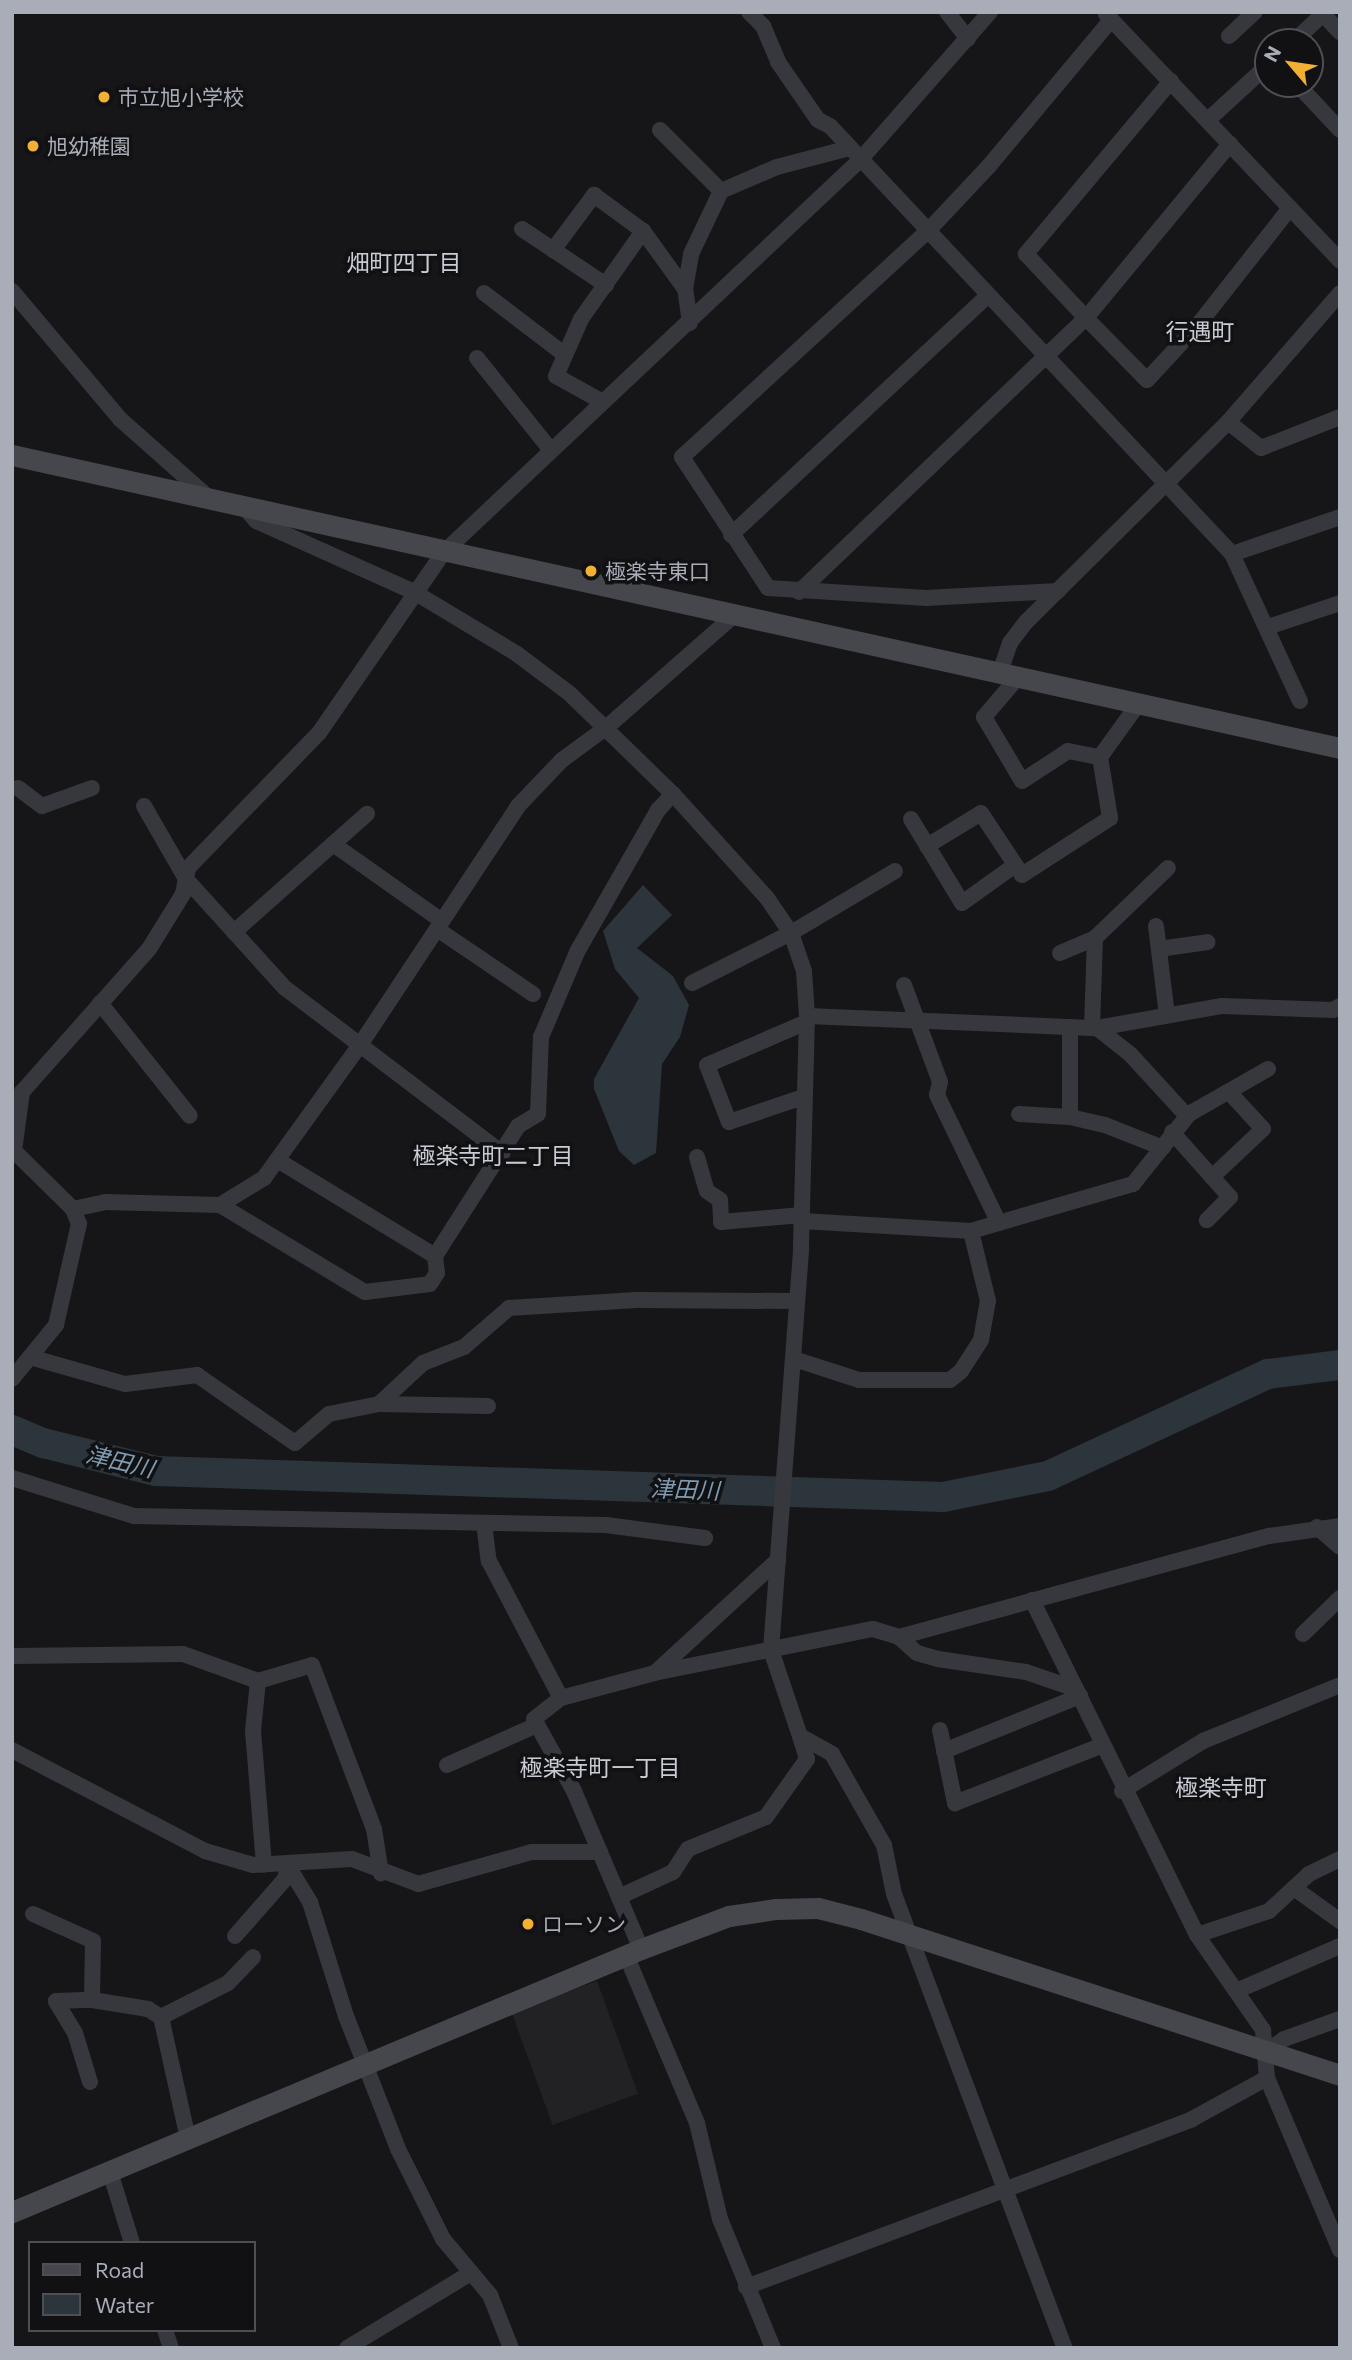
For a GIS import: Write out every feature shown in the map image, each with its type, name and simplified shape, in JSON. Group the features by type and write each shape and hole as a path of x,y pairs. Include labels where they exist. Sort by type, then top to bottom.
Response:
{"street":[{"path":"749,12 763,26 778,62 818,120 855,154 986,297 1232,554 1300,701"},
{"path":"947,12 968,39"},
{"path":"12,1379 56,1325 79,1224 73,1209 13,1151 22,1092 149,948 183,894 188,867 319,733 444,552 601,401 690,323 968,39 990,12"},
{"path":"1229,36 1255,12"},
{"path":"1308,28 1323,14 1340,32"},
{"path":"1058,591 926,598 768,588 681,457 926,233 989,166 1108,16 1209,119 1340,261"},
{"path":"1209,119 1254,78"},
{"path":"1171,80 1026,254 1147,380 1198,325 1290,208"},
{"path":"1310,98 1340,130"},
{"path":"660,130 721,191"},
{"path":"799,592 1086,318 1230,144"},
{"path":"690,323 685,289 691,254 721,191 777,167 855,154"},
{"path":"553,250 594,195 643,231 685,289"},
{"path":"522,229 606,285"},
{"path":"601,401 556,376 581,319 643,231"},
{"path":"12,291 120,419 209,499"},
{"path":"484,293 565,355"},
{"path":"1100,757 1068,751 1021,781 984,717 1009,674 1010,643 1058,591 1228,422 1340,293"},
{"path":"731,535 986,297"},
{"path":"477,358 550,449"},
{"path":"1228,422 1261,448 1340,417"},
{"path":"12,455 732,617 1009,674 1340,748"},
{"path":"244,507 256,521 414,592 517,654 607,727 673,794 767,898 791,933 804,971 807,1019 802,1218 787,1468 771,1650 807,1759 766,1817 688,1849 673,1872 619,1897"},
{"path":"1232,554 1340,517"},
{"path":"1268,627 1340,603"},
{"path":"73,1209 117,1202 220,1205 247,1192 279,1161 362,1042 518,806 562,760 607,727 732,617"},
{"path":"927,846 981,813 1022,875 1110,818 1100,757 1139,703"},
{"path":"14,785 42,806 92,788"},
{"path":"220,1205 365,1292 430,1284 437,1273 435,1256 518,1126 538,1114 541,1037 577,952 658,810 673,794"},
{"path":"145,806 186,879 285,988 362,1042 502,1153"},
{"path":"234,932 367,814"},
{"path":"911,818 962,903 1015,865"},
{"path":"333,844 533,994"},
{"path":"1060,953 1095,938 1168,868"},
{"path":"692,983 791,933 895,872"},
{"path":"1156,926 1167,1016"},
{"path":"1094,1028 1095,938"},
{"path":"1159,949 1208,942"},
{"path":"904,985 921,1022 940,1082 937,1095 999,1223"},
{"path":"100,1003 190,1116"},
{"path":"803,1097 729,1122 707,1065 807,1019 1094,1028 1222,1006 1333,1010 1340,1006"},
{"path":"1070,1027 1070,1117"},
{"path":"1094,1028 1130,1054 1187,1116"},
{"path":"696,1157 707,1191 720,1200 721,1222 802,1218 971,1231 1133,1184 1187,1116 1231,1094 1268,1069"},
{"path":"1212,1177 1263,1129 1231,1094"},
{"path":"1019,1114 1070,1117 1163,1148"},
{"path":"1172,1132 1230,1197 1207,1220"},
{"path":"279,1161 435,1256"},
{"path":"794,1359 859,1380 950,1380 961,1371 981,1340 988,1301 971,1231"},
{"path":"379,1404 423,1363 464,1347 509,1308 637,1300 797,1301"},
{"path":"30,1357 125,1384 198,1375 295,1443 329,1414 379,1404 488,1406"},
{"path":"12,1478 134,1517 606,1525 705,1538"},
{"path":"484,1523 489,1561 561,1698"},
{"path":"898,1637 1269,1536 1317,1527 1340,1526"},
{"path":"1317,1527 1340,1547"},
{"path":"654,1674 778,1560"},
{"path":"1303,1634 1340,1598"},
{"path":"1032,1600 1103,1745 1122,1791 1197,1935 1263,2030 1267,2051 1266,2078 1340,2250"},
{"path":"773,2348 720,2219 698,2123 669,2066 633,1952 619,1897 600,1852 534,1719 561,1698 654,1674 873,1629 898,1637 917,1653 938,1659 1026,1672 1078,1693"},
{"path":"12,1656 183,1654 258,1681 312,1665 374,1829 380,1873"},
{"path":"258,1681 253,1731 264,1865"},
{"path":"1122,1791 1203,1741 1340,1685"},
{"path":"944,1751 1078,1693"},
{"path":"447,1766 537,1725"},
{"path":"940,1731 955,1804 1103,1745"},
{"path":"800,1735 832,1754 884,1845 894,1894 913,1935 1065,2348"},
{"path":"12,1749 205,1851 264,1865 288,1866 328,1858 352,1859 380,1873 418,1884 532,1852 600,1852"},
{"path":"1197,1935 1269,1911 1309,1874 1340,1859"},
{"path":"235,1936 285,1879 288,1866"},
{"path":"288,1866 310,1902 346,2016 368,2063 404,2160 443,2239 469,2274 490,2295 511,2348"},
{"path":"1294,1888 1340,1921"},
{"path":"12,2212 633,1952 729,1916 776,1909 818,1909 913,1935 1340,2075"},
{"path":"33,1914 66,1922 93,1941 92,2000"},
{"path":"1236,1991 1332,1955"},
{"path":"161,2017 230,1987 253,1957"},
{"path":"90,2082 75,2034 56,2001 92,2000 148,2009 161,2017 188,2139"},
{"path":"1267,2051 1284,2039 1340,2019"},
{"path":"746,2287 1192,2119 1266,2078"},
{"path":"110,2172 131,2241"},
{"path":"347,2348 469,2274"}],"shaded area":[{"path":"597,1981 638,2094 553,2125 511,2012"}],"water":[{"path":"643,885 672,915 637,948 673,976 689,1005 680,1037 662,1064 656,1153 634,1165 619,1151 594,1089 594,1079 639,998 615,969 603,931"}],"waterway":[{"name":"津田川","path":"12,1430 43,1443 156,1471 943,1497 1048,1476 1268,1374 1340,1365"}],"place":[{"name":"市立旭小学校","path":"104,97"},
{"name":"旭幼稚園","path":"33,146"},
{"name":"極楽寺東口","path":"591,571"},
{"name":"ローソン","path":"528,1924"}],"district":[{"name":"畑町四丁目","path":"404,262"},
{"name":"行遇町","path":"1200,331"},
{"name":"極楽寺町二丁目","path":"493,1155"},
{"name":"極楽寺町一丁目","path":"600,1767"},
{"name":"極楽寺町","path":"1221,1787"}]}
